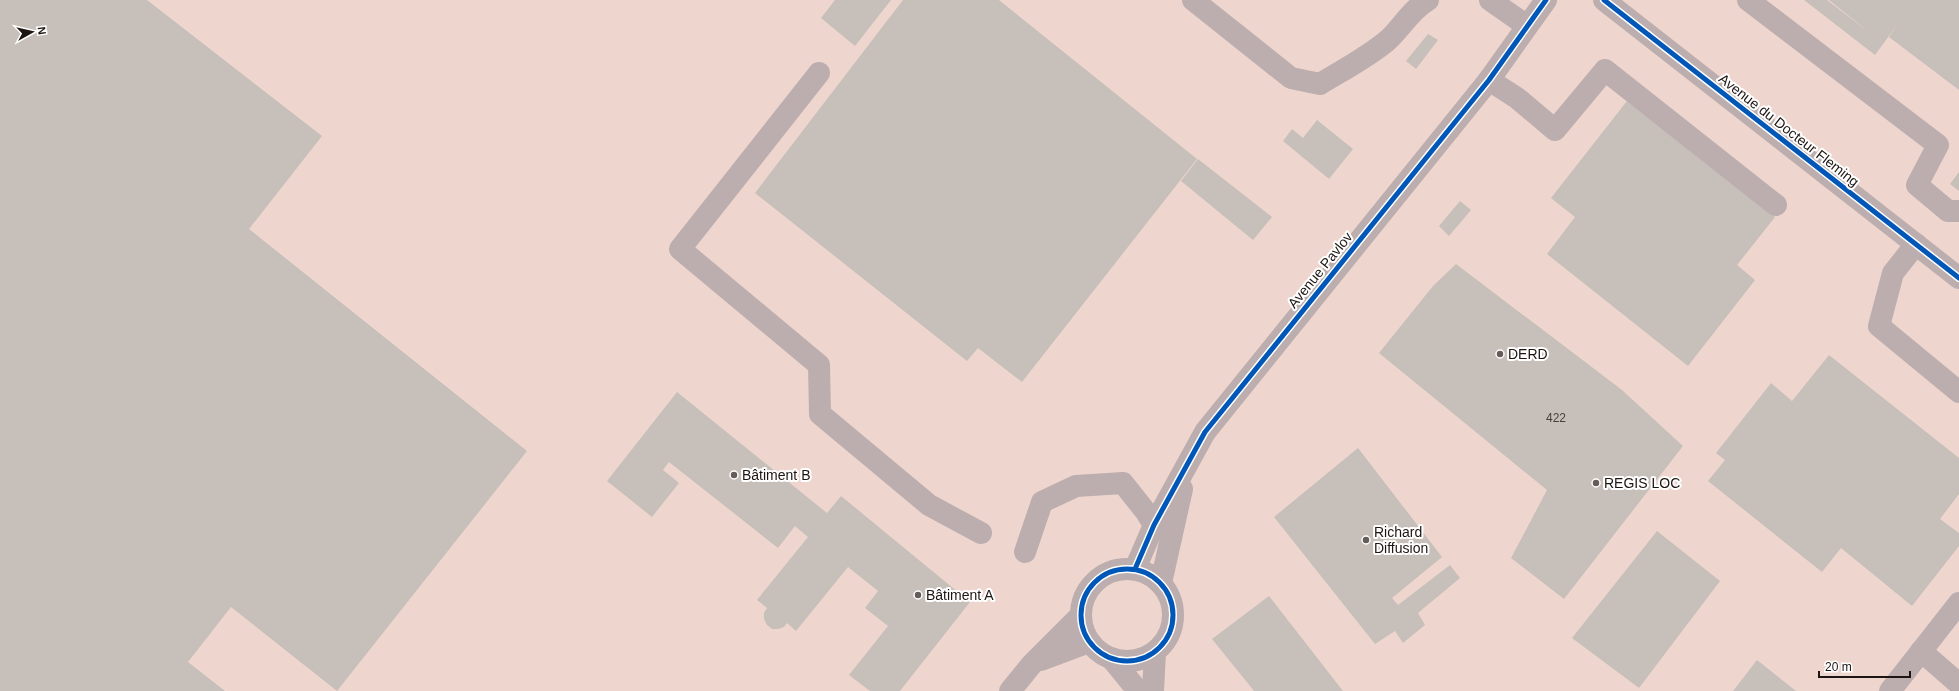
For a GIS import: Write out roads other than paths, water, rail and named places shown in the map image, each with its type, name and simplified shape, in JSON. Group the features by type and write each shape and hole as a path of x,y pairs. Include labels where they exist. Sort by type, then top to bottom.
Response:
{"street":[{"path":"1193,0 1291,78 1320,84 1355,63 1388,40 1419,5 1428,0"},
{"path":"1490,0 1527,26"},
{"name":"Avenue Pavlov","path":"1134,569 1154,525 1205,432 1488,80 1546,0"},
{"name":"Avenue du Docteur Fleming","path":"1604,0 1959,278"},
{"path":"1748,0 1938,145 1917,185 1948,212 1959,211"},
{"path":"1488,80 1517,98 1554,130 1605,70 1776,205"},
{"path":"819,73 680,249 819,365 820,414 930,505 981,533"},
{"path":"1916,244 1893,272 1879,326 1959,392"},
{"name":"Avenue Pavlov","path":"1161,582 1188,463"},
{"path":"1025,552 1042,502 1076,486 1123,483 1146,512 1154,525"},
{"path":"1120,568 1134,569 1149,573 1161,582 1170,595 1174,610 1172,626 1166,641 1155,652 1142,659 1127,662 1112,659 1100,652 1089,642 1083,629 1081,616 1084,597 1095,581 1107,573 1120,568"},
{"path":"1890,691 1959,604"},
{"path":"1010,691 1032,664 1081,616"},
{"path":"1032,664 1089,642"},
{"path":"1153,691 1155,652"},
{"path":"1922,652 1959,684"},
{"path":"1112,659 1138,691"}],"place":[{"name":"DERD","path":"1500,354"},
{"name":"Bâtiment B","path":"734,475"},
{"name":"REGIS LOC","path":"1596,483"},
{"name":"Richard Diffusion","path":"1366,540"},
{"name":"Bâtiment A","path":"918,595"}]}
